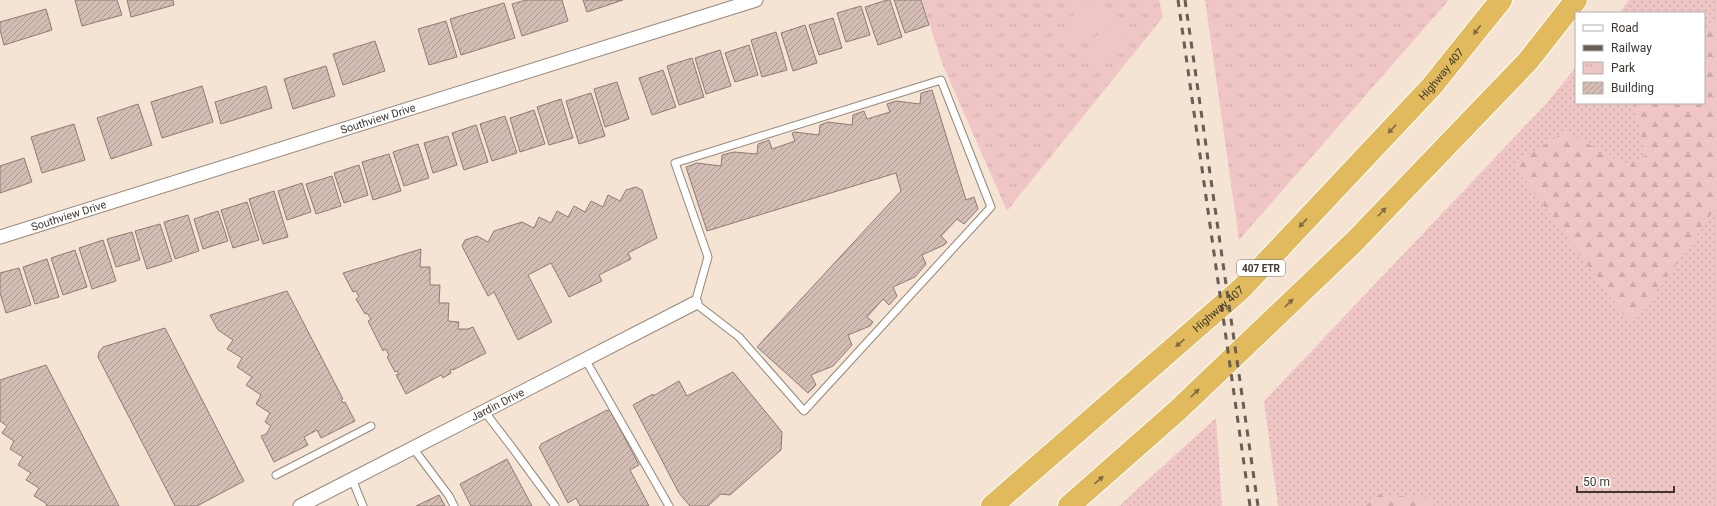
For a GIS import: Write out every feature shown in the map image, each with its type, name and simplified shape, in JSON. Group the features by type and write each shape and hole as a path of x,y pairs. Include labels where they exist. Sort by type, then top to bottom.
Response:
{"highway":[{"name":"Highway 407","path":"992,506 1241,289 1432,86 1501,0"},
{"path":"1069,506 1178,410 1354,242 1528,62 1576,0"}],"street":[{"name":"Southview Drive","path":"0,237 756,0"},
{"name":"Jardin Drive","path":"300,506 695,304"}],"lane":[{"path":"941,80 991,207 804,411 739,337 695,304 708,257 675,163 941,80"},
{"path":"585,359 669,506"},
{"path":"484,411 555,506"},
{"path":"276,475 371,426"},
{"path":"413,448 449,496 454,506"},
{"path":"352,480 363,506"}],"green space":[{"path":"922,0 1159,0 1163,17 1007,211 942,63"},
{"path":"1205,0 1449,0 1239,240"},
{"path":"1629,0 1717,0 1717,506 1278,506 1264,401 1545,105 1575,68 1575,104 1705,104 1705,12 1620,12"},
{"path":"1084,2 1101,15 1072,51 1056,38"},
{"path":"1717,19 1717,206 1687,250 1631,325 1514,165 1565,131 1626,165 1646,155 1633,104 1705,104 1705,29"},
{"path":"1109,21 1125,34 1097,70 1080,57"},
{"path":"1216,418 1222,506 1119,506"},
{"path":"1380,494 1433,499 1431,506 1365,506"}],"building":[{"path":"75,0 117,0 122,15 82,26"},
{"path":"127,0 173,0 174,5 131,17"},
{"path":"526,0 562,0 568,21 522,36 512,4"},
{"path":"583,0 623,0 587,12"},
{"path":"890,0 902,37 878,45 865,7"},
{"path":"894,0 921,0 929,25 905,33"},
{"path":"504,3 515,38 461,55 450,19"},
{"path":"861,6 870,35 846,42 837,13"},
{"path":"46,9 52,30 4,45 0,30 0,22"},
{"path":"833,18 842,48 819,55 809,25"},
{"path":"446,21 457,57 429,65 418,29"},
{"path":"805,25 817,63 793,71 781,33"},
{"path":"776,32 787,70 762,77 751,40"},
{"path":"375,41 385,71 343,85 333,54"},
{"path":"749,45 758,75 735,82 725,53"},
{"path":"720,50 731,86 706,94 695,58"},
{"path":"692,58 704,97 679,105 667,66"},
{"path":"326,66 335,96 293,109 284,79"},
{"path":"663,70 676,107 652,115 639,78"},
{"path":"617,82 629,119 605,127 594,89"},
{"path":"202,86 213,122 162,138 151,102"},
{"path":"266,86 272,108 221,124 215,102"},
{"path":"932,90 966,200 974,197 978,209 964,224 957,219 941,236 947,242 944,245 922,255 926,264 915,277 893,287 897,296 889,305 883,299 867,317 873,322 870,326 848,335 852,345 833,366 811,375 816,385 808,393 757,347 901,191 896,173 707,231 686,167 697,163 721,166 722,155 734,152 757,154 758,144 769,140 772,149 795,141 792,133 795,132 819,135 820,125 828,122 852,125 853,115 864,111 867,119 890,112 887,104 896,101 920,104 921,93"},
{"path":"591,93 605,136 579,144 566,101"},
{"path":"561,99 573,138 549,145 537,107"},
{"path":"138,104 152,145 111,159 97,118"},
{"path":"534,110 545,144 520,152 510,118"},
{"path":"505,116 517,153 492,161 480,124"},
{"path":"74,124 85,160 42,173 31,137"},
{"path":"476,125 488,162 464,170 452,133"},
{"path":"448,136 457,165 433,173 424,143"},
{"path":"418,144 429,178 404,186 393,152"},
{"path":"389,154 401,191 373,200 362,162"},
{"path":"24,158 32,182 0,193 0,166"},
{"path":"359,165 368,195 344,203 334,173"},
{"path":"332,176 341,206 316,214 306,184"},
{"path":"302,183 311,212 287,220 278,191"},
{"path":"636,187 642,190 657,238 628,253 631,259 599,275 602,281 569,297 551,263 528,275 552,322 518,340 494,292 488,296 462,246 465,240 477,236 488,242 494,231 522,222 534,228 539,217 551,223 557,211 568,217 574,206 585,212 591,201 603,207 608,195 620,201 626,190"},
{"path":"274,191 288,237 263,244 249,199"},
{"path":"247,202 259,240 233,248 221,210"},
{"path":"218,211 228,241 203,249 194,219"},
{"path":"188,215 199,251 175,259 164,222"},
{"path":"160,224 172,261 147,269 135,231"},
{"path":"132,232 140,260 116,267 107,239"},
{"path":"103,240 116,281 92,289 79,248"},
{"path":"421,249 420,267 430,267 430,285 440,285 439,303 449,303 448,321 459,322 458,329 468,329 473,327 486,353 453,370 450,370 451,373 443,378 441,375 406,394 396,375 399,374 397,371 395,372 387,357 389,356 386,349 383,351 368,321 371,319 367,313 365,314 356,299 359,297 356,291 353,292 343,273"},
{"path":"75,250 87,287 63,295 51,258"},
{"path":"47,259 59,297 35,304 23,267"},
{"path":"19,268 31,305 6,313 0,293 0,273"},
{"path":"287,291 343,399 341,400 343,403 345,402 355,421 321,438 317,430 304,437 308,445 274,462 261,436 266,434 271,426 265,422 270,413 256,404 261,395 246,385 252,377 237,367 242,358 227,349 233,340 218,330 210,315"},
{"path":"165,328 244,481 197,506 175,506 98,357 99,352 103,347"},
{"path":"46,365 119,506 46,506 47,504 34,496 39,488 26,480 31,473 18,465 23,457 10,449 14,441 2,433 7,426 0,421 0,380"},
{"path":"733,372 782,432 781,450 730,495 721,494 708,506 690,506 679,493 633,405 653,394 653,396 679,381 687,396"},
{"path":"607,410 610,410 639,465 630,470 649,506 580,506 576,498 568,503 539,447 541,444"},
{"path":"507,459 532,506 471,506 460,484"},
{"path":"439,495 445,506 416,506"}],"railway":[{"path":"1178,0 1250,506"},
{"path":"1185,0 1258,506"}]}
